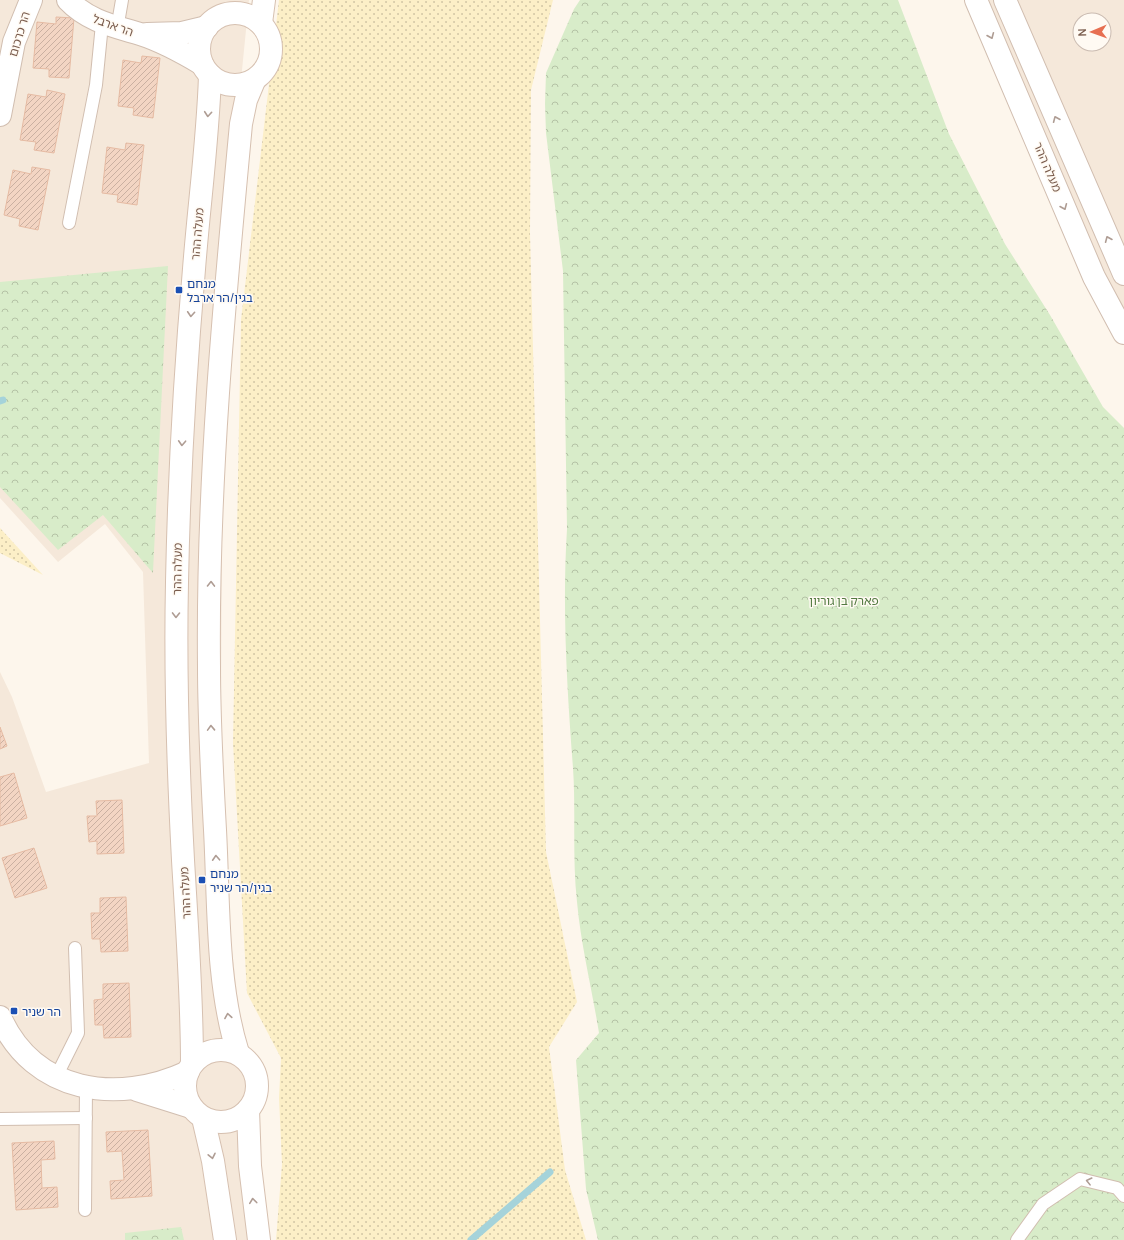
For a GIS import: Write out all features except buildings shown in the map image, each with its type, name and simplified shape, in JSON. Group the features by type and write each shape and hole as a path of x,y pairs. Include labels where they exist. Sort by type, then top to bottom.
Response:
{"main road":[{"name":"הר כרכום","path":"0,115 14,42 31,0"},
{"name":"הר ארבל","path":"68,0 88,16 110,26 140,34 180,51 206,70"},
{"path":"261,23 264,0"},
{"name":"מעלה ההר","path":"976,0 1094,277 1124,333"},
{"path":"1005,0 1124,274"},
{"path":"241,13 252,16 261,23 270,37 272,54 269,64 262,74 254,80 236,86 218,81 206,70 199,45 202,35 217,14 241,13"},
{"name":"הר ארבל","path":"140,34 182,33 217,14"},
{"name":"מעלה ההר","path":"190,1068 192,1015 178,760 176,665 177,582 184,403 194,267 208,114 206,70"},
{"path":"238,1053 230,1026 223,969 211,759 209,665 212,514 227,270 241,124 246,100 254,80"},
{"path":"0,1017 18,1048 41,1069 56,1077 86,1087 134,1089 161,1083 190,1068 204,1054 215,1050 227,1050 238,1053 247,1060 254,1069 257,1080 257,1091 254,1101 240,1118 231,1121 212,1122 197,1112 134,1089"},
{"path":"190,1068 185,1091 197,1112 213,1161 225,1240"},
{"path":"248,1110 250,1166 259,1240"}],"lane":[{"path":"69,223 96,85 110,26 122,0"},
{"path":"56,1077 78,1033 75,948"},
{"path":"85,1210 86,1087"},
{"path":"0,1119 86,1118"},
{"path":"1017,1240 1042,1204 1080,1179 1117,1188 1124,1196"}],"shaded area":[{"path":"0,0 249,0 224,250 220,840 264,1240 0,1240 0,672 12,697 46,792 149,763 143,572 105,524 58,562 0,498"},
{"path":"968,0 1124,0 1124,340"}],"sand":[{"path":"279,0 553,0 531,90 530,233 546,852 577,1002 549,1047 565,1170 586,1240 276,1240 282,1164 279,1098 281,1058 247,993 233,743 241,320"},
{"path":"0,528 43,575 0,553"}],"green space":[{"name":"פארק בן גוריון","path":"580,0 898,0 949,134 1005,244 1050,315 1103,407 1124,428 1124,1240 598,1240 586,1189 576,1060 599,1033 581,935 574,851 574,785 565,619 567,529 563,271 546,133 545,104 546,73 574,9"},
{"path":"168,266 153,573 103,515 58,550 0,487 0,282"},
{"path":"181,1227 184,1240 125,1240 125,1233"}],"waterway":[{"path":"471,1240 550,1172"}],"place":[{"name":"מנחם בגין/הר ארבל","path":"179,290"},
{"name":"מנחם בגין/הר שניר","path":"202,880"},
{"name":"הר שניר","path":"14,1011"}]}
